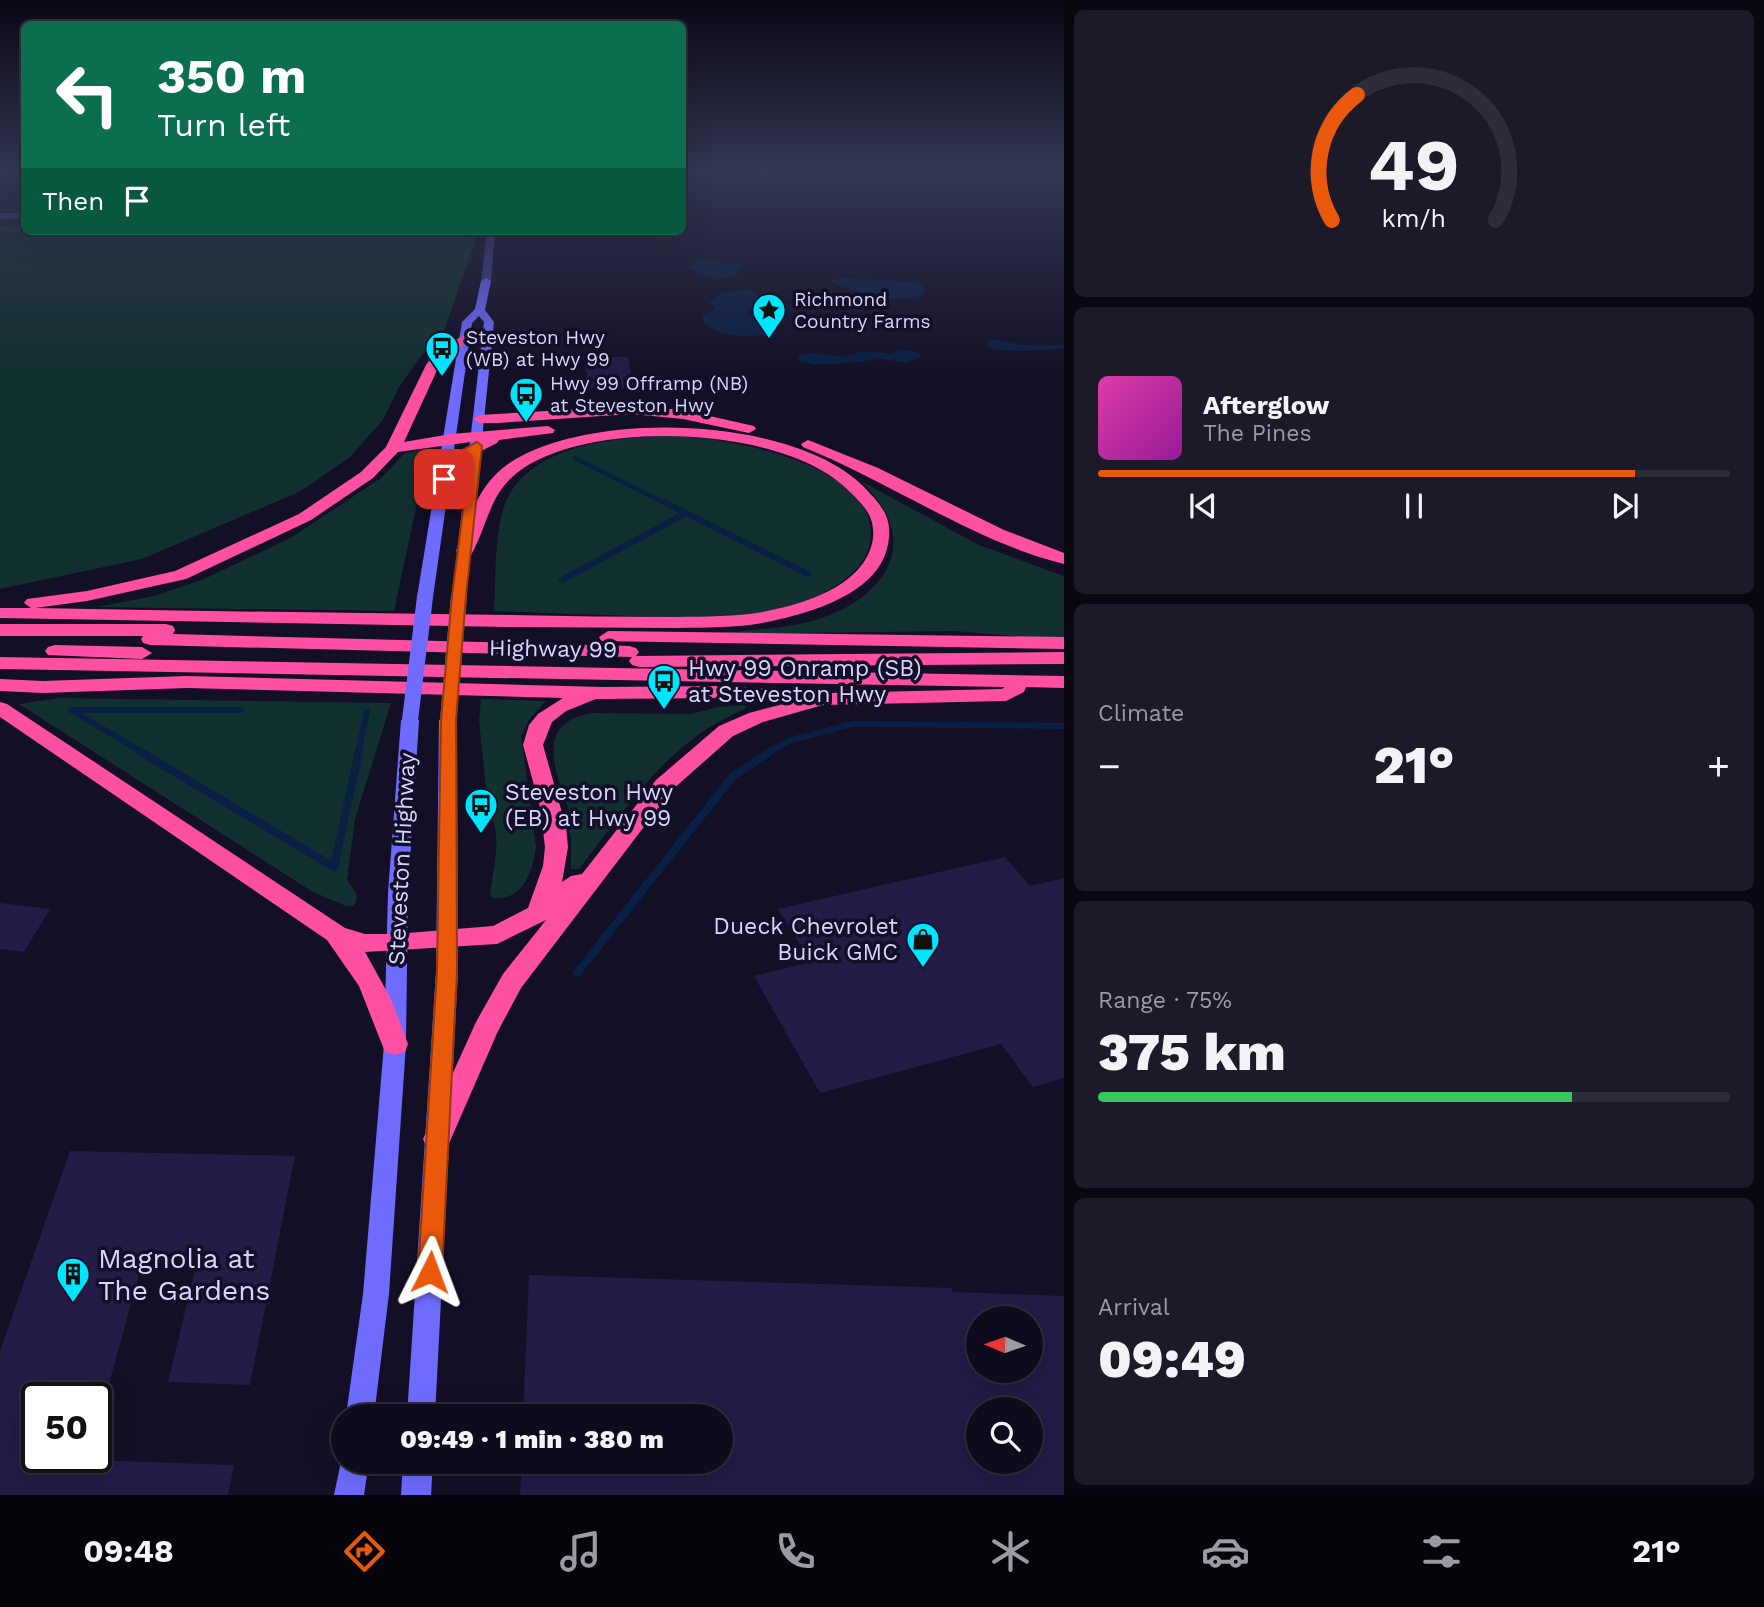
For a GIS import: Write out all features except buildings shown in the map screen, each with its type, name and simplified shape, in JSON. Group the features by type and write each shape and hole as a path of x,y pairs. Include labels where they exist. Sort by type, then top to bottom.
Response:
{"highway":[{"path":"0,606 87,596 158,581 192,570 305,517 368,475 393,449 431,368 438,358 465,338"},
{"path":"480,419 530,419 615,410 664,411 705,416 803,442 839,455 964,520 1064,558"},
{"path":"393,449 449,439 477,442 619,422 703,422 746,428"},
{"path":"0,613 649,623 766,617 810,606 843,589 869,570 881,544 881,517 862,493 839,472 808,458 727,437 670,432 630,434 553,450 499,479 491,491 465,551"},
{"path":"444,479 462,455 477,442"},
{"name":"Highway 99","path":"0,631 326,632 1064,643"},
{"path":"65,631 119,638 531,648 814,659"},
{"path":"0,650 505,662 1064,658"},
{"name":"Highway 99","path":"0,663 1064,682"},
{"path":"0,685 43,687 187,682 603,693 725,692 829,699 1006,695 1028,681"},
{"path":"534,916 552,885 557,847 555,824 533,745 537,727 544,717 556,708 603,693"},
{"path":"437,1139 485,1029 512,981 664,785 726,731 756,718 829,699"},
{"path":"0,708 336,934 365,943 448,940 497,934 534,916 598,869"},
{"path":"336,934 363,967 378,997 395,1044"}],"main road":[{"name":"Steveston Highway","path":"362,1404 376,1294 395,1044 396,943 410,720 425,597 467,322 480,310 486,281"},
{"name":"Steveston Highway","path":"422,1404 448,940 449,720 459,596 489,323 480,310"},
{"path":"349,1495 352,1474"},
{"path":"416,1495 417,1474"}],"street":[{"name":"Steveston Highway","path":"486,281 490,239"}],"green space":[{"path":"0,239 476,239 441,339 425,350 399,387 383,420 349,458 299,492 142,559 0,589"},
{"path":"675,436 730,442 764,450 798,461 828,475 853,493 868,516 870,543 862,562 847,578 820,595 767,612 745,615 677,617 494,611 501,516 517,484 534,468 554,456 578,447 628,438"},
{"path":"420,450 421,485 394,611 96,607 154,596 204,579 292,537 381,478 405,453"},
{"path":"859,480 979,545 1064,576 1064,637 1041,638 955,631 715,634 777,628 812,621 838,611 860,598 877,583 889,565 893,545 890,524 879,502"},
{"path":"59,698 391,703 355,819 347,880 356,893 356,902 353,906 346,906 313,892 19,704"},
{"path":"481,699 546,701 529,720 521,736 536,847 532,866 518,890 502,898 492,898 490,893 496,840 493,819 488,809 479,720"},
{"path":"745,705 746,708 698,735 664,764 579,869 571,869 568,824 573,823 554,756 555,741 560,729 573,719 593,713 691,714 718,707"}],"water":[{"path":"701,259 744,265 737,270 737,276 716,280 687,268"},
{"path":"837,278 915,282 923,286 925,293 904,299 877,297 830,281"},
{"path":"750,289 759,295 758,307 748,311 746,315 766,324 772,332 737,336 712,329 705,324 702,315 713,311 715,308 709,303 721,293"},
{"path":"997,340 1022,345 1064,345 1064,349 1006,351 987,347 987,341"},
{"path":"902,350 923,355 906,363 877,358 861,362 814,365 797,360 799,355 815,353 843,357 866,351 889,354"}],"waterway":[{"path":"575,458 669,505"},
{"path":"666,503 686,513"},
{"path":"562,580 686,513"},
{"path":"686,513 808,574"},
{"path":"142,752 71,710 241,710"},
{"path":"358,752 367,712"},
{"path":"768,752 791,740 852,724 1064,726"},
{"path":"139,751 334,867 359,751"},
{"path":"577,973 733,776 771,751"}],"place":[{"name":"Richmond Country Farms","path":"769,340"},
{"name":"Steveston Hwy (WB) at Hwy 99","path":"442,378"},
{"name":"Hwy 99 Offramp (NB) at Steveston Hwy","path":"526,424"},
{"name":"Hwy 99 Onramp (SB) at Steveston Hwy","path":"664,711"},
{"name":"Steveston Hwy (EB) at Hwy 99","path":"481,835"},
{"name":"Dueck Chevrolet Buick GMC","path":"923,969"},
{"name":"Magnolia at The Gardens","path":"73,1304"}],"route":[{"path":"430,1272 447,971 449,720 459,596 477,446 462,455 444,479"}]}
